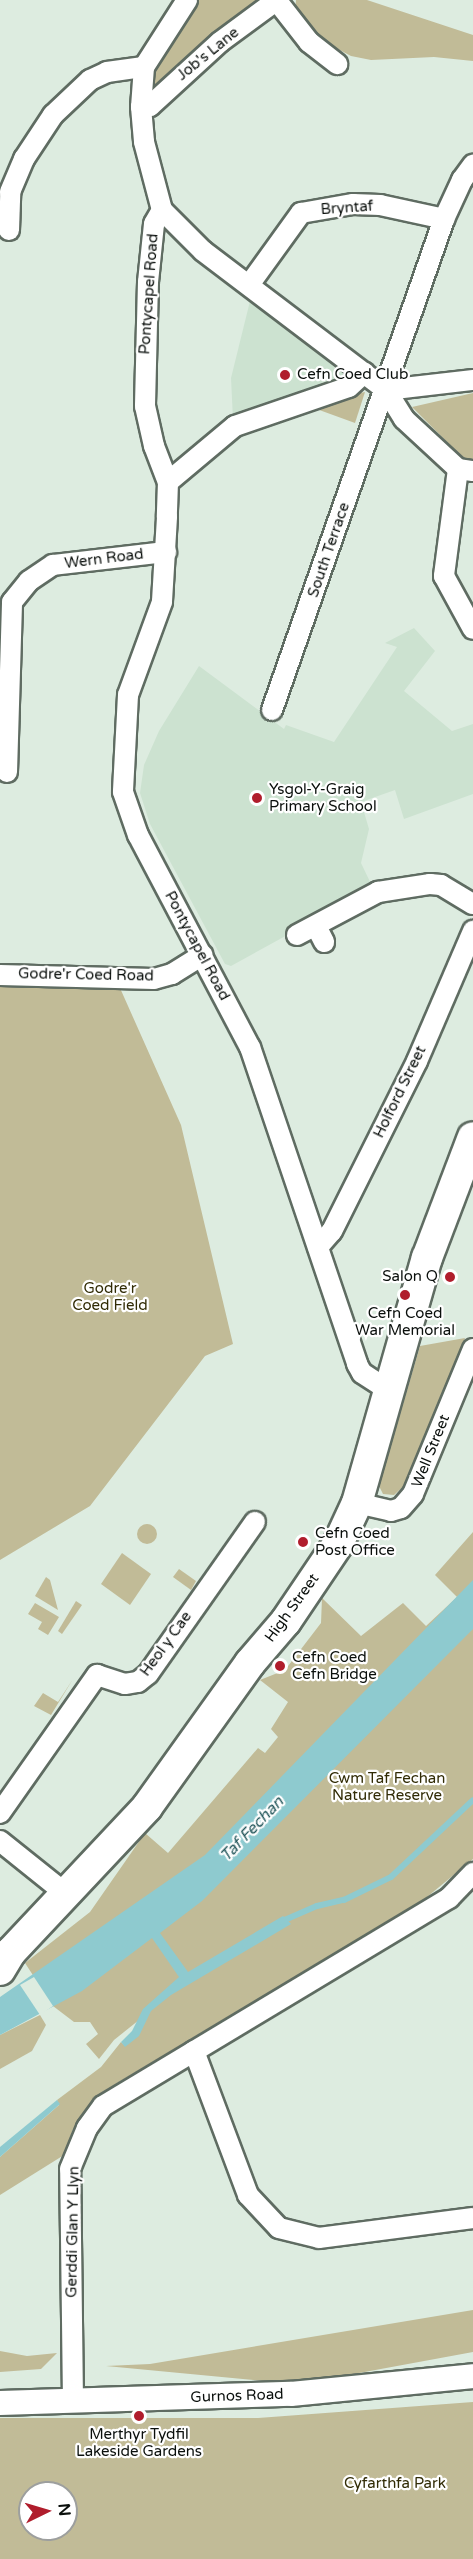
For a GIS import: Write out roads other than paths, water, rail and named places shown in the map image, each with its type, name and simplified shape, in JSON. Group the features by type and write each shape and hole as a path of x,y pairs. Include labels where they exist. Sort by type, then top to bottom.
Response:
{"main road":[{"name":"High Street","path":"0,1970 11,1952 147,1807 250,1663 286,1621 338,1544 357,1503 387,1389 427,1258 473,1137"}],"street":[{"path":"187,0 144,67 141,107 144,142 162,210 203,251 386,390 404,419 465,470 444,576 473,629"},
{"name":"Job's Lane","path":"141,107 150,105 219,42 277,0 309,42 337,64"},
{"path":"9,230 10,192 24,159 52,115 90,80 106,72 144,67"},
{"path":"386,390 444,219 462,180 473,165"},
{"name":"Bryntaf","path":"249,285 301,213 353,204 380,206 444,219"},
{"name":"Pontycapel Road","path":"162,210 154,224 148,282 145,405 154,446 168,482 166,552 162,602 129,695 123,792 138,835 250,1047 357,1364 362,1373 387,1389"},
{"path":"168,482 235,426 349,387 364,373"},
{"path":"386,390 473,380"},
{"name":"South Terrace","path":"272,710 386,390"},
{"name":"Wern Road","path":"7,772 12,602 29,581 52,566 166,552"},
{"path":"297,935 320,934 378,892 430,884 441,885 473,904"},
{"name":"Holford Street","path":"318,1247 332,1231 417,1061 473,931"},
{"name":"Godre'r Coed Road","path":"0,975 154,979 172,974 202,955"},
{"name":"Well Street","path":"357,1503 391,1511 401,1508 413,1494 473,1349"},
{"name":"Heol y Cae","path":"0,1813 97,1675 125,1684 138,1682 148,1674 255,1522"},
{"path":"0,1841 65,1893"},
{"name":"Gerddi Glan Y Llyn","path":"73,2402 70,2169 76,2151 103,2106 449,1898 473,1873"},
{"path":"194,2051 248,2195 279,2228 319,2238 473,2218"},
{"name":"Gurnos Road","path":"0,2403 291,2394 473,2376"}],"water":[{"name":"Taf Fechan","path":"473,1580 473,1629 202,1901 160,1933 188,1972 283,1916 291,1924 171,1995 151,2011 139,2036 125,2047 121,2042 132,2031 143,2009 179,1977 152,1938 82,1991 0,2035 0,1997 205,1855"},
{"path":"57,2100 60,2104 0,2157 0,2147"}],"waterway":[{"path":"280,1922 317,1906 344,1900 391,1877 473,1800"}],"place":[{"name":"Cefn Coed Club","path":"285,375"},
{"name":"Ysgol-Y-Graig Primary School","path":"257,798"},
{"name":"Salon Q","path":"450,1277"},
{"name":"Cefn Coed War Memorial","path":"405,1295"},
{"name":"Cefn Coed Post Office","path":"303,1542"},
{"name":"Cefn Coed Cefn Bridge","path":"280,1666"},
{"name":"Merthyr Tydfil Lakeside Gardens","path":"139,2416"}],"park label":[{"name":"Godre'r Coed Field","path":"110,1296"},
{"name":"Cwm Taf Fechan Nature Reserve","path":"387,1786"},
{"name":"Cyfarthfa Park","path":"395,2484"}]}
